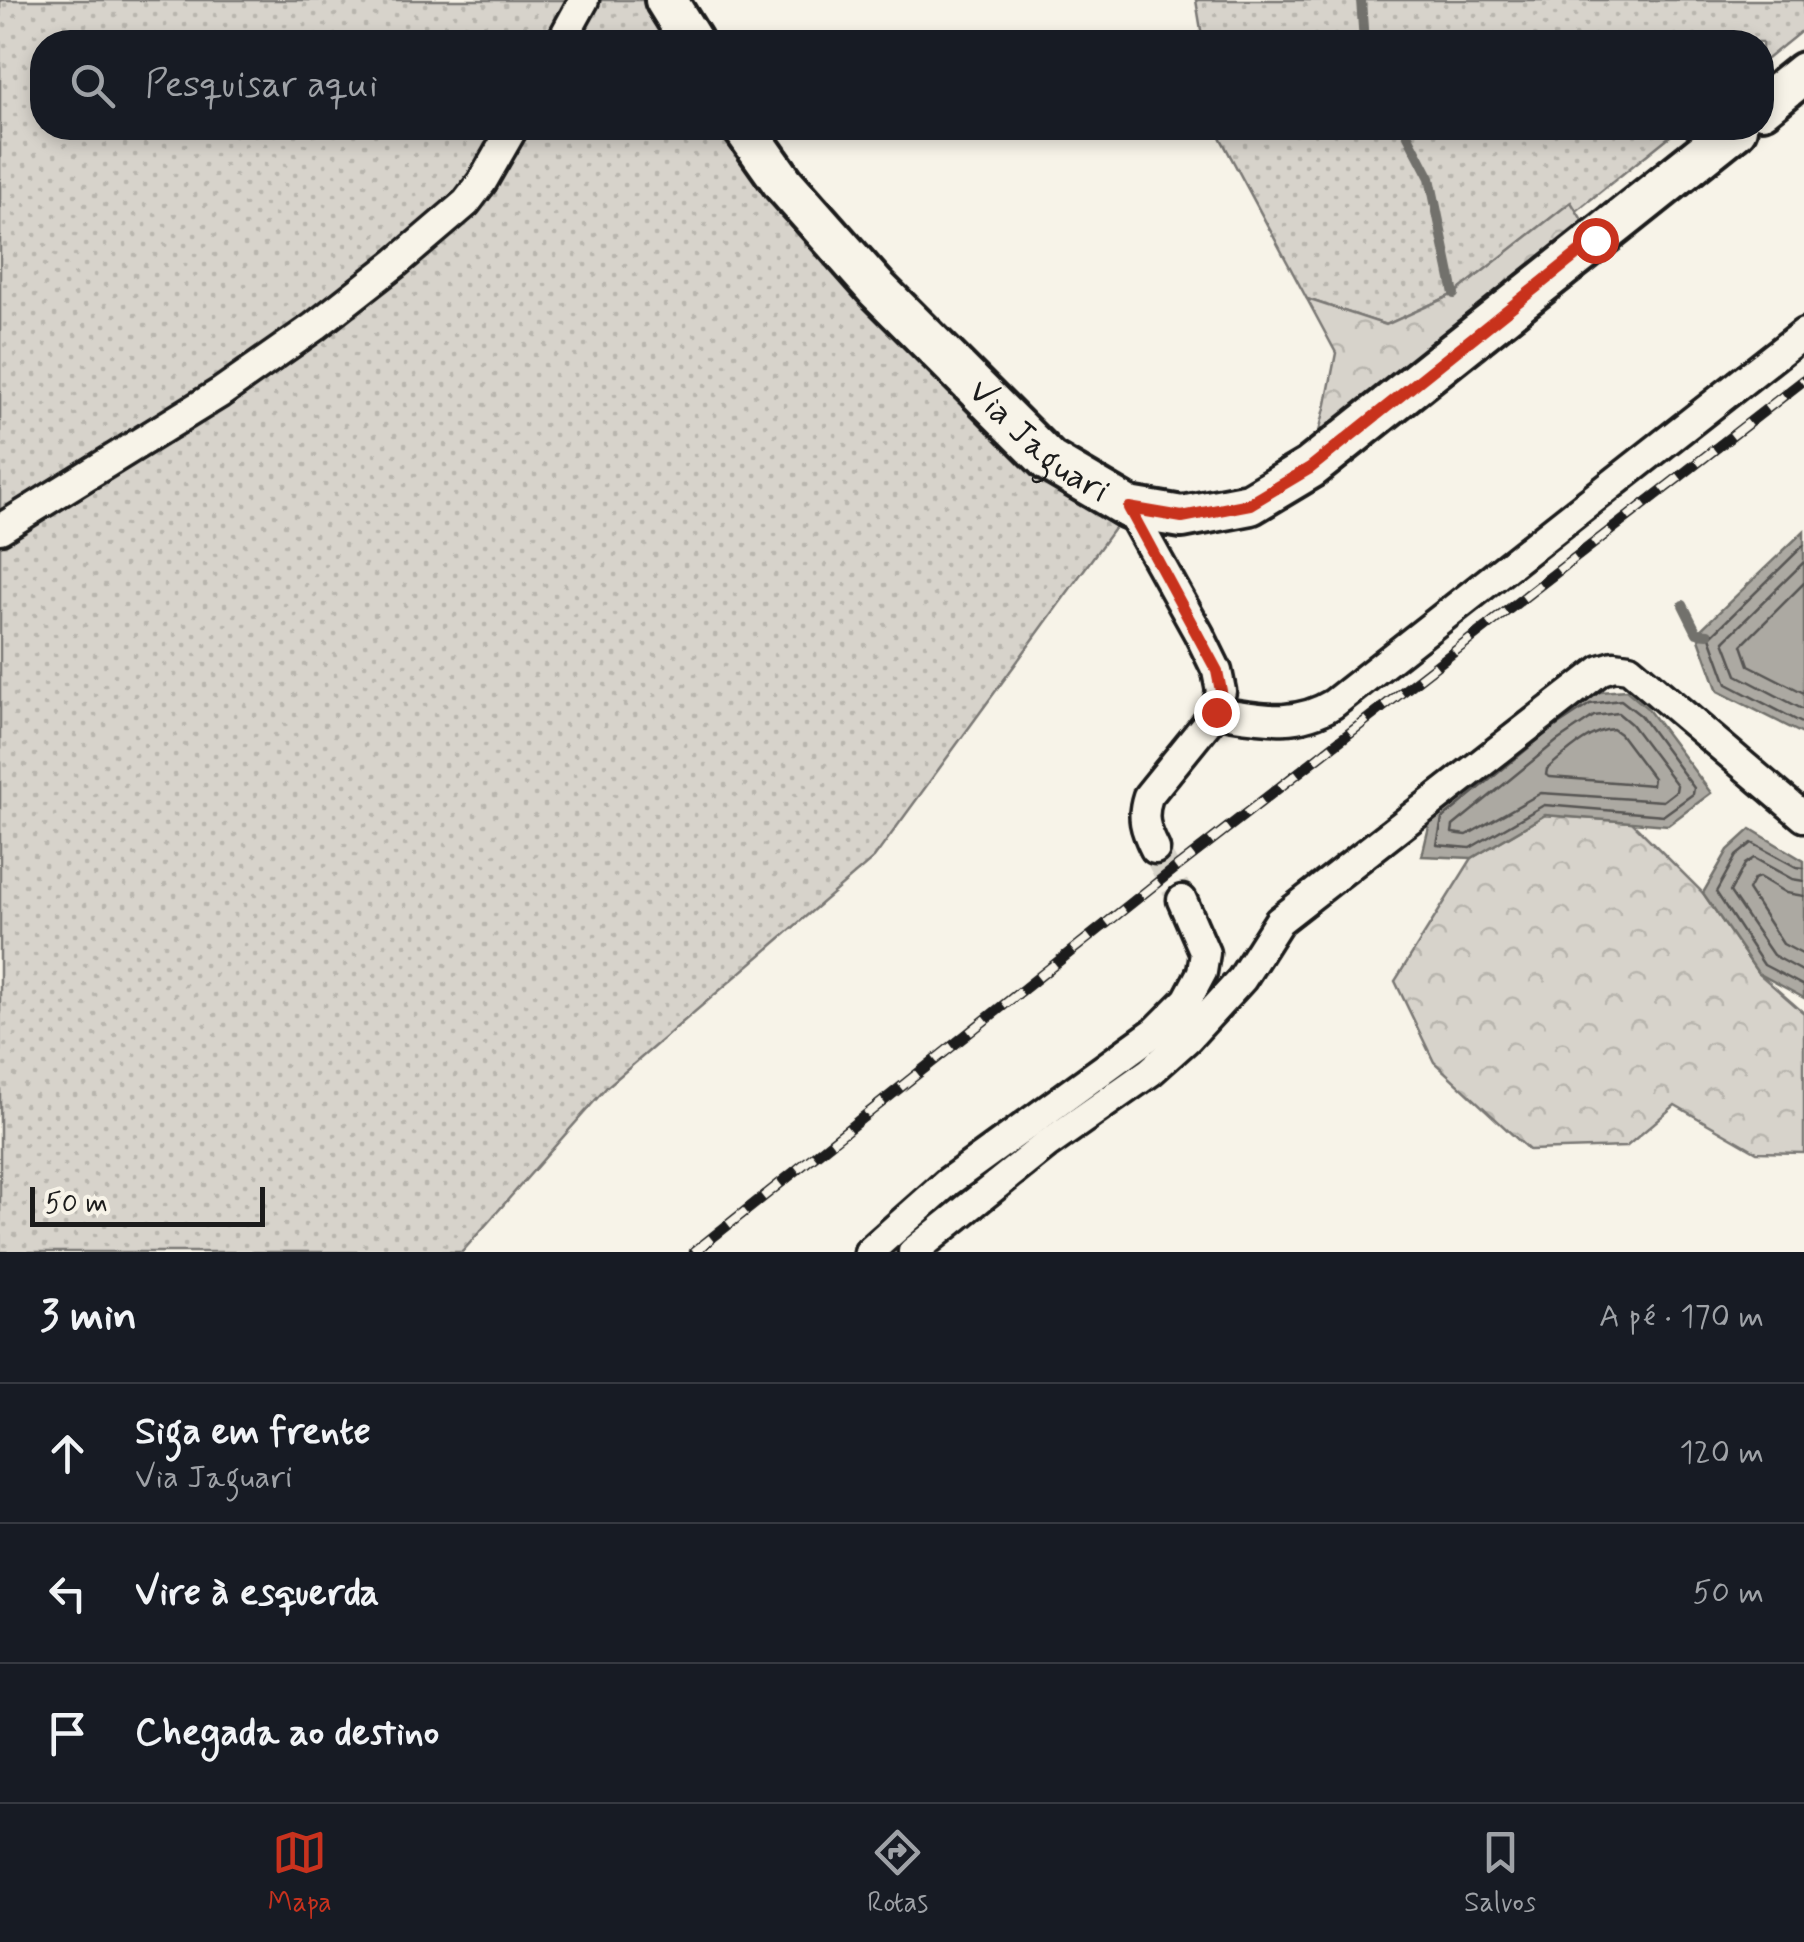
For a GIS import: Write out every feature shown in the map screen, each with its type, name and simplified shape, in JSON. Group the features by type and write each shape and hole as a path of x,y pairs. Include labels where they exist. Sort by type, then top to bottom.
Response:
{"street":[{"path":"567,30 584,0"},
{"path":"666,0 685,30"},
{"path":"1774,98 1803,76"},
{"path":"0,530 220,393 314,328 466,203 507,140"},
{"name":"Via Jaguari","path":"753,140 784,183 876,288 1049,461 1129,508 1182,517 1250,504 1310,468 1721,140"},
{"path":"1216,712 1296,720 1332,704 1804,333"},
{"path":"1129,508 1217,671 1221,691 1216,712 1148,796 1143,811 1155,850"},
{"path":"913,1252 1046,1145 1150,1072 1198,1028 1242,979 1279,921 1601,670 1614,666 1629,668 1804,817"},
{"path":"869,1252 948,1182 1156,1030 1187,1000 1202,972 1205,953 1182,900"}],"green space":[{"path":"0,0 667,0 686,30 30,30 30,140 754,140 876,288 1129,508 874,858 607,1087 462,1252 0,1252"},
{"path":"1196,0 1804,0 1804,29 1774,53 1774,30 1201,30"},
{"path":"1222,140 1665,140 1575,212 1570,203 1454,294 1386,325 1307,299"},
{"path":"1571,202 1595,241 1310,468 1336,353 1307,299 1386,325 1454,294"},
{"path":"1545,815 1632,822 1703,893 1758,973 1804,1013 1804,1153 1757,1152 1675,1105 1626,1147 1529,1150 1434,1062 1395,981 1472,858"}],"water":[{"path":"1804,531 1803,734 1718,691 1697,633"},
{"path":"1626,690 1647,708 1711,793 1668,825 1545,815 1472,858 1422,856 1432,814 1587,693"},
{"path":"1751,829 1804,861 1804,998 1758,973 1703,893 1728,850"}],"waterway":[{"path":"1361,0 1363,30"},
{"path":"1410,140 1430,178 1454,294"},
{"path":"1683,605 1697,633 1708,634"}],"tunnel":[{"path":"1155,849 1182,900"}],"railway":[{"path":"694,1252 1168,874 1804,380"}],"route":[{"path":"1216,712 1221,691 1217,671 1129,508 1182,517 1250,504 1310,468 1595,240"}]}
